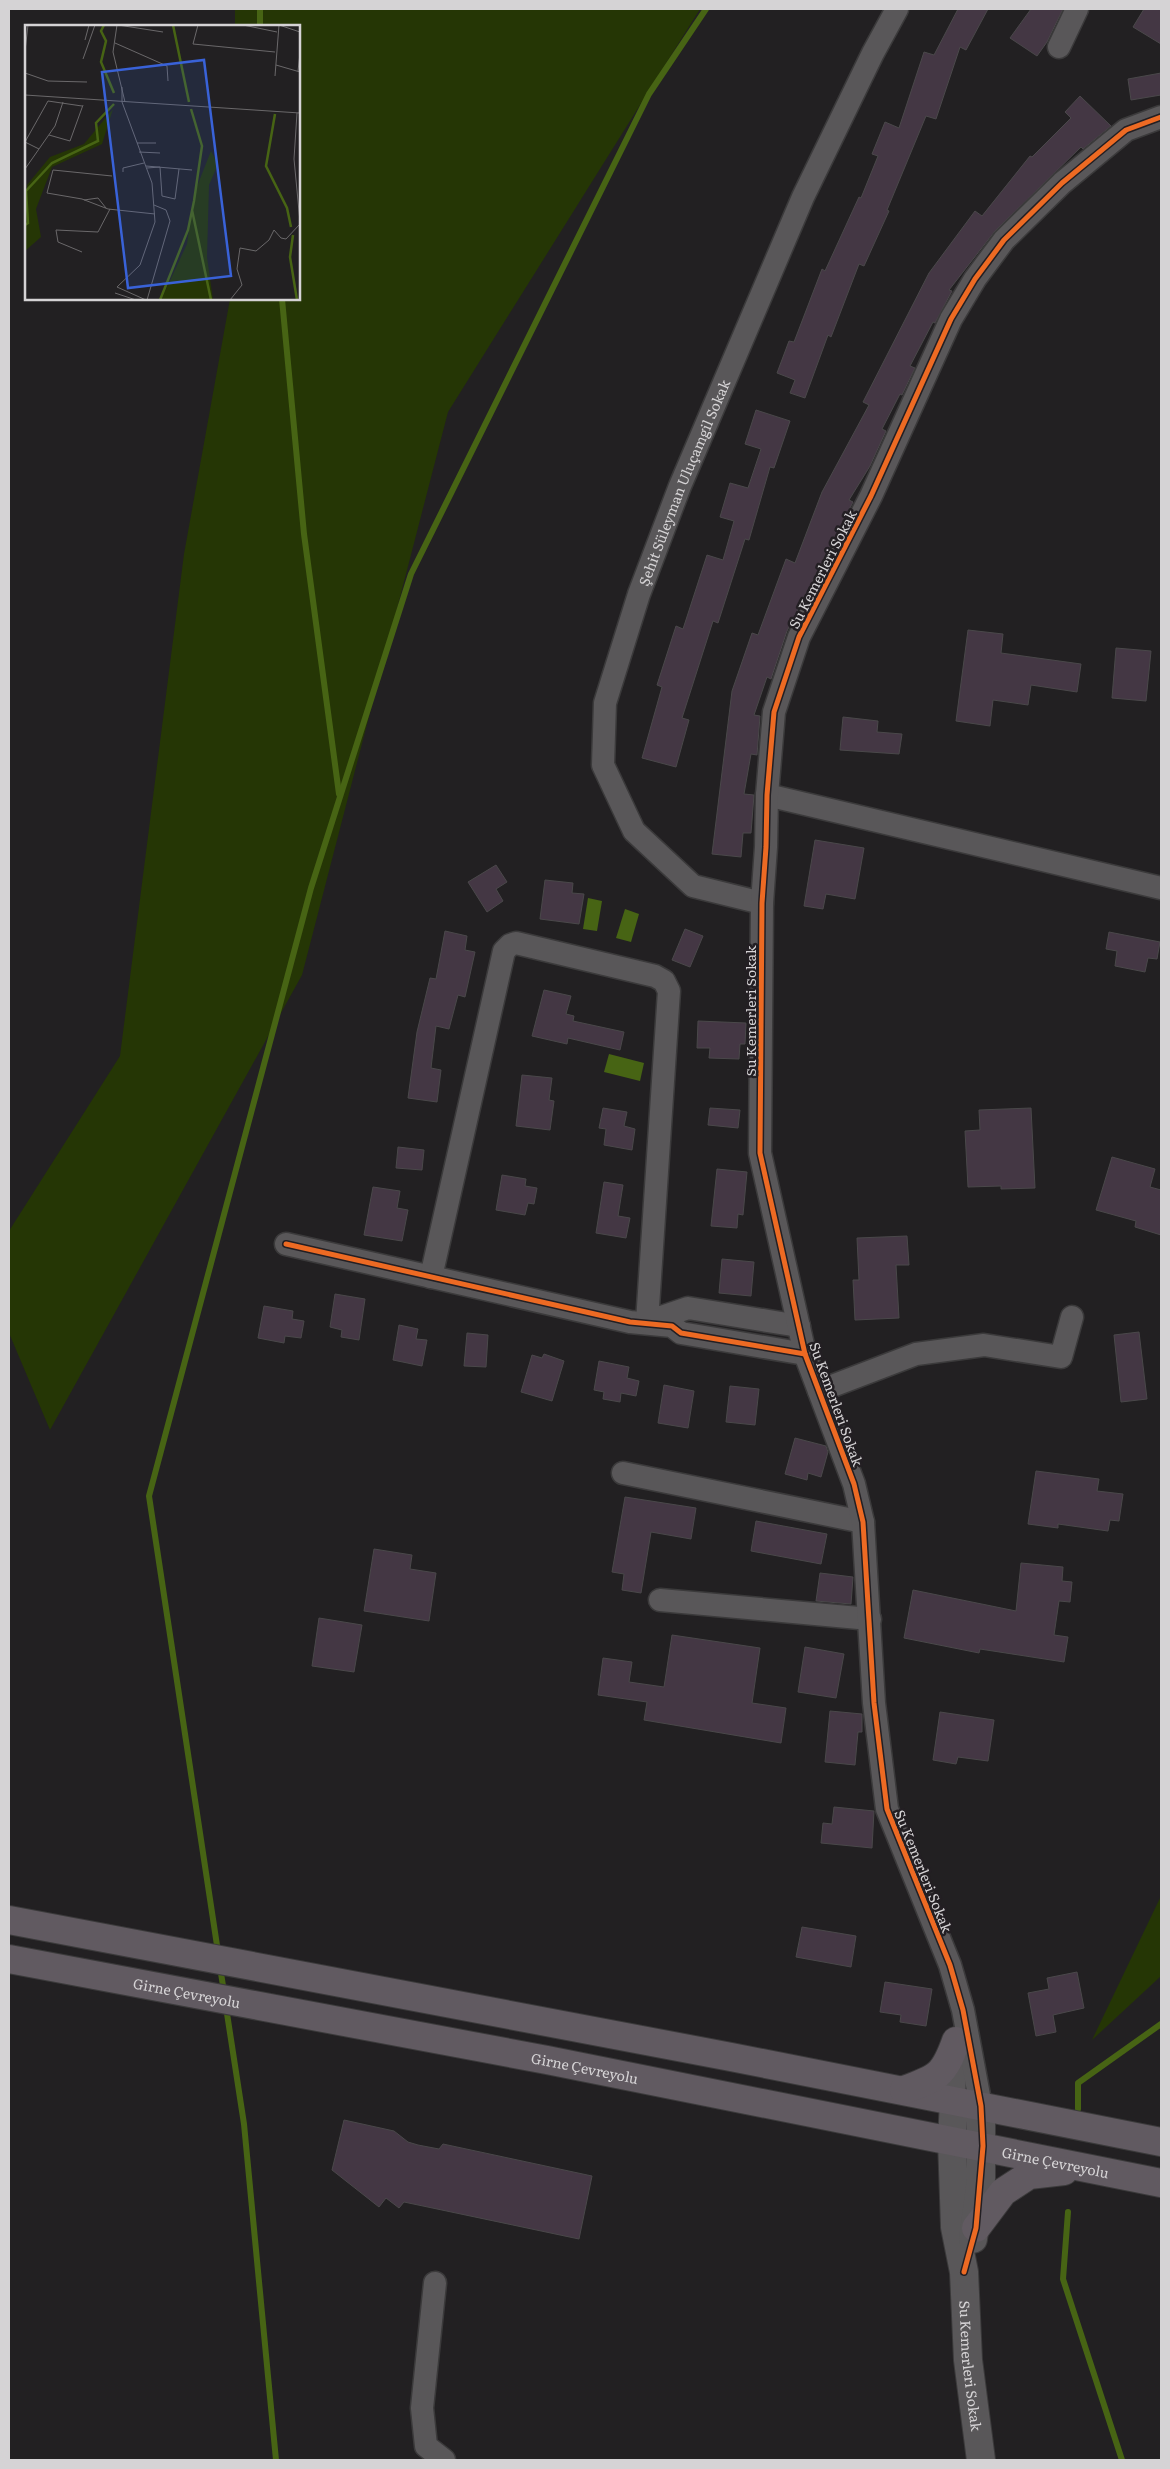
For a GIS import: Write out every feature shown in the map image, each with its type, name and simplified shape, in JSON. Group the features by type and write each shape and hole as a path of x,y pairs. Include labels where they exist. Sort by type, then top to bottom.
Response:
{"highway":[{"path":"9,1920 904,2090 1161,2142"},
{"name":"Girne Çevreyolu","path":"9,1960 983,2146 1161,2183"},
{"path":"904,2090 933,2080 948,2063 956,2040"},
{"path":"976,2228 1003,2192 1029,2176 1088,2168"}],"street":[{"name":"Şehit Süleyman Uluçamgil Sokak","path":"762,902 693,886 634,831 603,765 605,703 639,594 680,486 803,197 873,53 897,9"},
{"path":"1059,47 1077,9"},
{"name":"Su Kemerleri Sokak","path":"963,2010 950,1965 887,1809 874,1703 863,1522 854,1484 805,1354 760,1153 762,902 766,847 766,794 774,712 799,637 871,496 951,320 975,279 1004,240 1056,190 1126,130 1161,117"},
{"path":"766,794 1161,888"},
{"path":"431,1277 504,951 510,945 516,943 655,976 664,981 669,991 647,1322"},
{"path":"286,1244 630,1322 647,1322 672,1326 681,1333 805,1354"},
{"path":"647,1322 688,1308 799,1326"},
{"path":"819,1391 916,1354 984,1345 1061,1357 1072,1317"},
{"path":"623,1473 863,1522"},
{"path":"660,1600 870,1619"},
{"path":"963,2010 956,2040 952,2140 954,2227 964,2272"},
{"path":"963,2010 981,2106 983,2146 976,2228 964,2272"},
{"name":"Su Kemerleri Sokak","path":"964,2272 968,2360 981,2460"},
{"path":"435,2283 422,2408 426,2446 444,2460"}],"shaded area":[{"path":"235,9 700,9 448,412 302,975 50,1430 9,1333 9,1231 120,1056 184,554 230,300 300,300 300,25 235,25"},
{"path":"588,898 602,901 597,931 583,929"},
{"path":"625,909 639,914 631,942 616,938"},
{"path":"609,1054 644,1063 640,1081 604,1072"},
{"path":"1161,1896 1161,1976 1092,2040"}],"building":[{"path":"958,9 988,9 966,50 960,47 936,119 926,116 887,210 889,211 864,266 859,264 831,337 828,335 805,398 790,393 795,380 777,373 789,341 794,342 822,269 825,271 859,197 861,198 878,156 872,154 885,122 899,128 924,52 934,55"},
{"path":"1031,9 1063,9 1047,42 1037,56 1010,38"},
{"path":"1144,9 1161,9 1161,44 1133,27"},
{"path":"1161,73 1161,95 1131,100 1128,79"},
{"path":"1080,96 1111,126 1083,149 1081,147 995,231 949,290 952,291 910,366 915,368 882,429 886,431 870,466 849,500 853,502 787,631 771,679 767,677 754,715 760,716 757,755 751,754 744,794 754,795 751,833 743,833 741,857 712,854 732,691 752,633 758,635 786,559 795,563 822,492 869,405 863,402 929,273 975,211 982,216 1030,156 1032,157 1071,118 1065,112"},
{"path":"756,410 790,421 774,468 770,467 749,540 745,539 718,623 713,621 682,718 689,720 676,767 642,758 662,687 657,685 676,626 683,629 707,555 723,560 734,521 720,517 730,483 748,488 761,449 745,444"},
{"path":"968,630 1003,634 1001,653 1081,664 1077,692 1031,685 1028,705 993,700 990,726 956,721"},
{"path":"1116,648 1151,651 1146,701 1112,698"},
{"path":"843,717 878,721 877,732 902,734 899,754 840,750"},
{"path":"815,840 864,848 855,899 826,894 823,909 804,906"},
{"path":"496,865 507,882 496,889 503,901 487,912 468,882"},
{"path":"545,880 573,883 572,893 584,894 579,924 540,919"},
{"path":"685,929 703,936 690,967 672,960"},
{"path":"445,931 467,936 465,950 475,952 465,997 458,995 449,1029 436,1026 431,1068 441,1070 437,1102 408,1098 417,1032 430,978 436,979"},
{"path":"1109,932 1160,942 1157,959 1148,958 1145,972 1115,966 1117,951 1106,949"},
{"path":"544,990 571,996 566,1014 574,1016 573,1021 624,1032 620,1050 568,1038 567,1044 532,1036"},
{"path":"698,1021 746,1023 745,1044 740,1044 739,1059 709,1058 710,1048 697,1048"},
{"path":"522,1075 552,1078 549,1100 554,1101 550,1130 516,1126"},
{"path":"603,1108 627,1112 624,1126 635,1129 632,1150 604,1145 606,1129 599,1128"},
{"path":"710,1108 740,1110 738,1128 708,1125"},
{"path":"1031,1108 1035,1188 1001,1189 1001,1186 968,1187 965,1131 980,1130 979,1110"},
{"path":"398,1147 424,1150 422,1170 396,1168"},
{"path":"1112,1157 1155,1169 1150,1187 1161,1190 1161,1235 1135,1227 1136,1221 1096,1210"},
{"path":"717,1169 747,1172 743,1215 738,1214 737,1228 711,1226"},
{"path":"502,1175 526,1179 525,1186 537,1188 534,1204 528,1203 525,1215 496,1210"},
{"path":"604,1182 623,1185 618,1216 630,1218 626,1238 596,1233"},
{"path":"373,1187 400,1191 397,1208 408,1210 402,1241 364,1235"},
{"path":"907,1236 909,1265 896,1265 899,1318 855,1320 853,1280 859,1280 857,1238"},
{"path":"722,1259 754,1262 751,1296 719,1293"},
{"path":"335,1294 365,1299 359,1340 341,1337 342,1330 330,1327"},
{"path":"264,1306 293,1311 292,1319 304,1321 301,1338 285,1336 284,1343 258,1338"},
{"path":"399,1325 418,1329 416,1339 427,1340 422,1366 393,1360"},
{"path":"1139,1332 1147,1399 1121,1402 1114,1335"},
{"path":"467,1333 488,1335 486,1367 464,1366"},
{"path":"544,1354 564,1361 552,1401 521,1392 532,1355 542,1358"},
{"path":"599,1361 629,1367 627,1378 639,1381 636,1396 621,1393 620,1402 603,1399 604,1392 594,1390"},
{"path":"664,1385 694,1391 688,1428 658,1423"},
{"path":"730,1386 759,1389 755,1425 726,1422"},
{"path":"795,1438 826,1446 828,1452 821,1477 808,1473 807,1480 785,1474"},
{"path":"1036,1471 1099,1479 1097,1491 1123,1494 1119,1521 1110,1520 1108,1531 1058,1524 1058,1528 1028,1524"},
{"path":"625,1497 696,1508 691,1539 651,1532 641,1593 622,1590 624,1574 612,1572"},
{"path":"756,1521 827,1534 821,1564 751,1551"},
{"path":"374,1549 412,1555 410,1569 436,1573 429,1621 364,1611"},
{"path":"1021,1563 1063,1567 1062,1581 1072,1582 1070,1602 1059,1601 1054,1635 1068,1637 1064,1662 980,1649 979,1653 904,1638 913,1590 1016,1611"},
{"path":"820,1573 853,1577 851,1604 816,1601"},
{"path":"319,1618 362,1625 354,1672 312,1666"},
{"path":"672,1635 760,1648 752,1703 786,1708 781,1743 644,1720 647,1702 598,1695 603,1658 632,1662 629,1682 664,1687"},
{"path":"805,1647 844,1654 836,1698 798,1692"},
{"path":"830,1711 862,1714 862,1732 858,1732 855,1765 825,1762"},
{"path":"940,1712 994,1720 988,1761 958,1757 956,1764 933,1760"},
{"path":"834,1807 874,1811 872,1848 821,1843 823,1823 832,1824"},
{"path":"802,1927 856,1936 851,1967 796,1957"},
{"path":"1077,1972 1084,2008 1053,2015 1056,2032 1036,2036 1028,1993 1049,1989 1047,1978"},
{"path":"885,1982 932,1989 926,2026 900,2022 901,2015 880,2012"},
{"path":"344,2120 394,2131 408,2142 418,2145 439,2149 443,2144 592,2176 579,2239 404,2202 399,2208 386,2198 379,2207 332,2170"}],"waterway":[{"path":"260,9 260,25"},
{"path":"218,1952 149,1496 311,888 411,574 649,94 706,9"},
{"path":"282,300 304,534 339,794"},
{"path":"220,1967 224,1992"},
{"path":"226,2007 244,2124 276,2460"},
{"path":"1078,2109 1078,2083 1161,2024"},
{"path":"1068,2212 1063,2279 1122,2460"}],"cycle path":[{"path":"964,2272 976,2228 983,2146 981,2106 963,2010 950,1965 887,1809 874,1703 863,1522 854,1484 805,1354 760,1153 762,903 767,795 774,712 799,637 871,496 951,319 975,279 1004,240 1062,183 1126,130 1161,117"},
{"path":"286,1244 630,1322 672,1326 681,1333 805,1354"}]}
